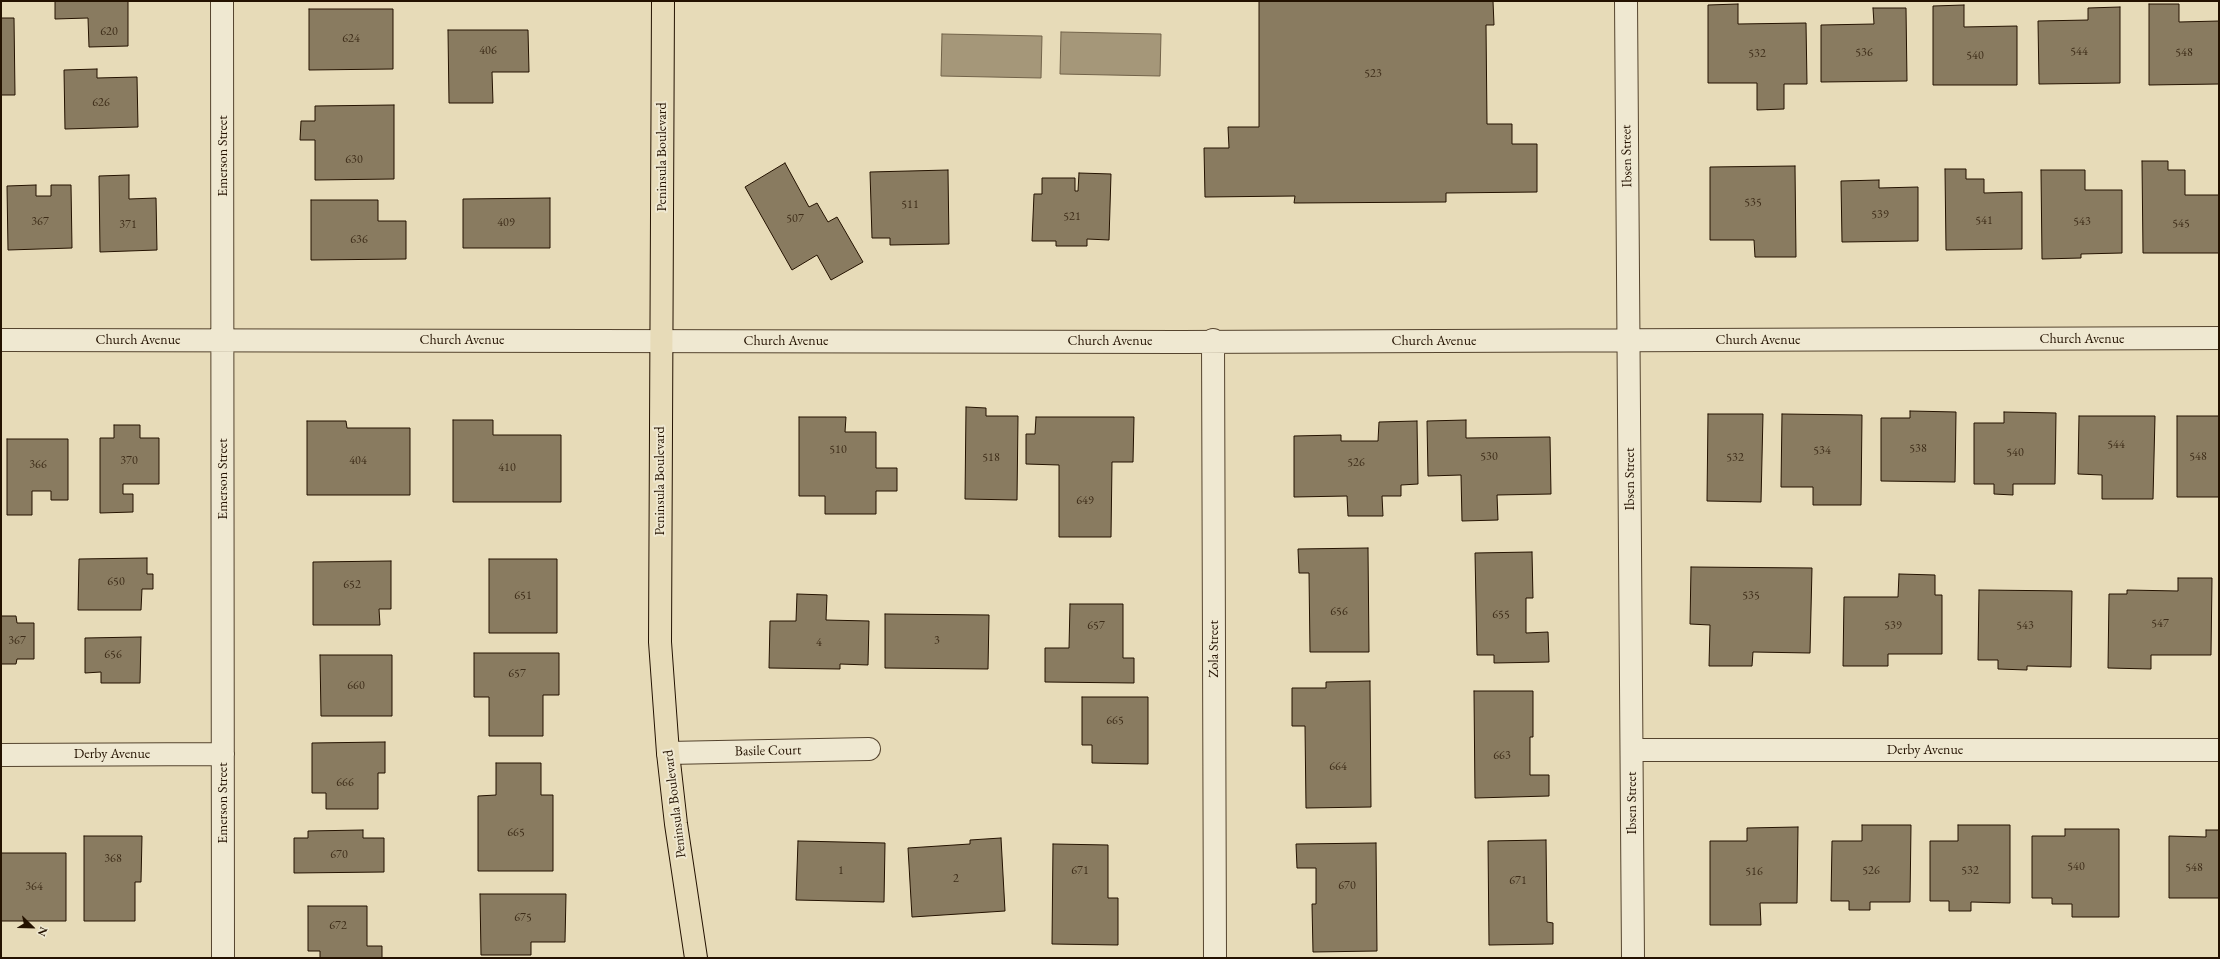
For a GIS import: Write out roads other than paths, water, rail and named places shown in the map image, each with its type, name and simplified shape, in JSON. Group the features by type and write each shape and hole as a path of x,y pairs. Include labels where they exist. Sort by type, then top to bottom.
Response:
{"main road":[{"name":"Peninsula Boulevard","path":"663,1 660,340 660,642 668,753 676,824 696,958"}],"street":[{"name":"Emerson Street","path":"222,1 223,958"},
{"name":"Ibsen Street","path":"1626,1 1633,958"},
{"name":"Church Avenue","path":"1,340 1629,341 2219,338"},
{"name":"Zola Street","path":"1213,340 1215,958"},
{"name":"Basile Court","path":"668,753 869,749"},
{"name":"Derby Avenue","path":"1632,750 2219,750"},
{"name":"Derby Avenue","path":"1,755 223,754"}]}
